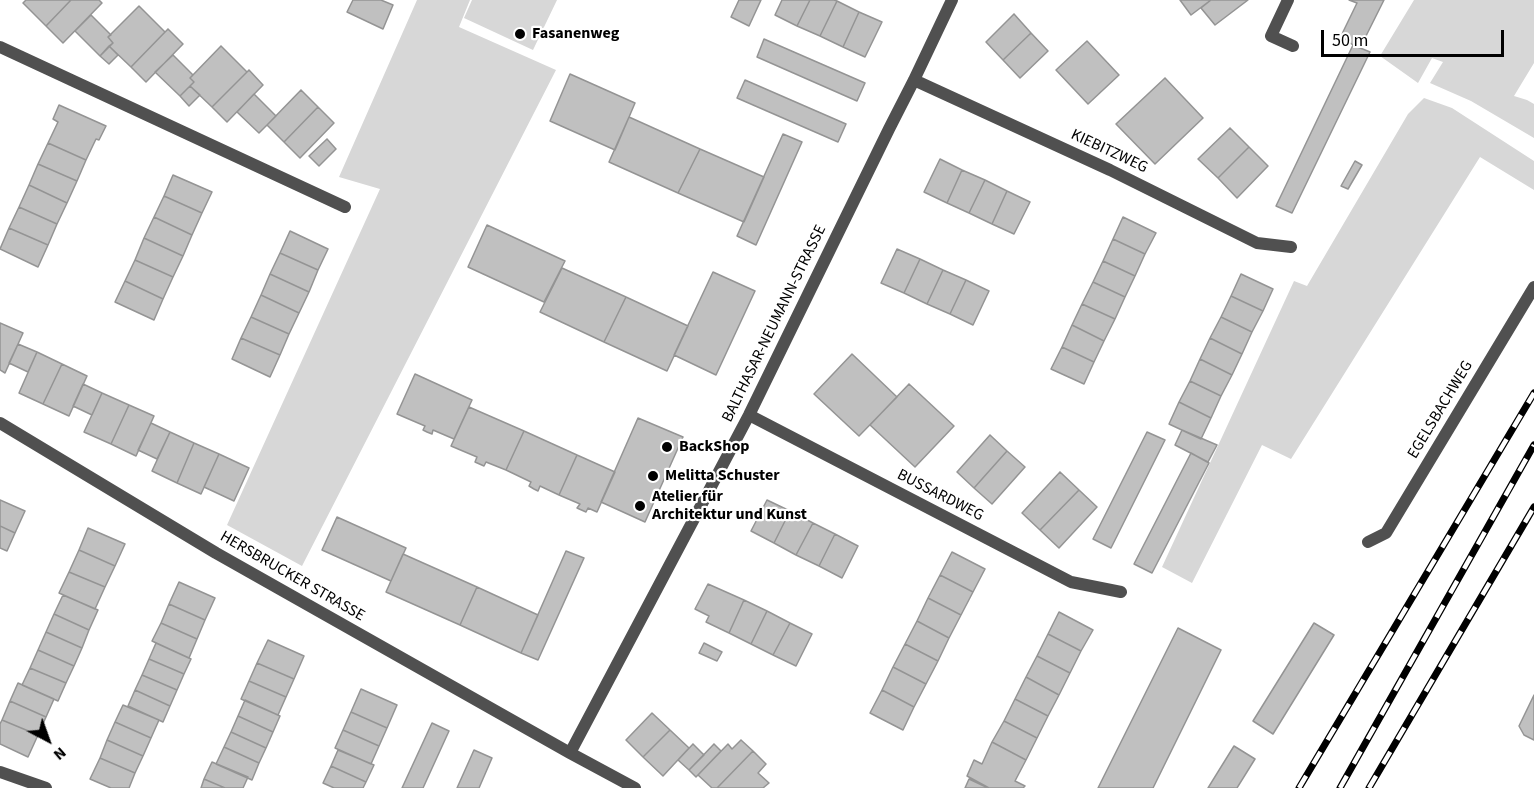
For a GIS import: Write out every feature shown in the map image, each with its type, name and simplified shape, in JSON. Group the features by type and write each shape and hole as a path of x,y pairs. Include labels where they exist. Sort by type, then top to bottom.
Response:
{"street":[{"name":"BALTHASAR-NEUMANN-STRASSE","path":"570,753 749,415 952,0"},
{"path":"1288,0 1271,36 1293,46"},
{"path":"0,47 345,207"},
{"name":"KIEBITZWEG","path":"914,80 1110,170 1257,243 1292,248"},
{"name":"EGELSBACHWEG","path":"1368,542 1386,532 1534,287"},
{"name":"BUSSARDWEG","path":"749,415 1071,582 1121,592"},
{"name":"HERSBRUCKER STRASSE","path":"0,423 216,553 635,788"},
{"path":"0,772 46,788"}],"shaded area":[{"path":"417,0 470,0 459,27 556,70 302,566 227,525 380,189 339,177"},
{"name":"Fasanenweg","path":"472,0 557,0 533,50 464,18"},
{"path":"1414,0 1534,0 1534,63 1514,96 1534,104 1534,138 1471,101 1430,83 1443,62 1432,58 1418,83 1380,56"},
{"path":"1424,98 1452,108 1534,161 1534,190 1480,157 1291,459 1262,445 1192,583 1162,567 1294,281 1307,286 1408,114"}],"building":[{"path":"26,0 71,0 46,26 23,3"},
{"path":"71,0 99,0 102,3 63,43 46,26"},
{"path":"353,0 381,0 393,5 383,29 347,12"},
{"path":"739,0 761,0 749,26 731,17"},
{"path":"782,0 810,0 797,26 775,15"},
{"path":"810,0 837,1 820,36 797,26"},
{"path":"1180,0 1211,0 1191,15"},
{"path":"1211,0 1248,0 1215,25 1201,8"},
{"path":"1349,0 1384,0 1360,48 1341,36 1357,3"},
{"path":"837,1 859,12 843,47 820,36"},
{"path":"139,6 165,32 131,67 109,46 113,43 108,37"},
{"path":"859,12 882,22 865,57 843,47"},
{"path":"1014,14 1031,33 1003,60 986,42"},
{"path":"91,15 111,35 108,37 113,43 100,56 75,31"},
{"path":"168,29 183,44 146,82 131,67"},
{"path":"1031,33 1048,51 1020,78 1003,60"},
{"path":"764,39 865,83 857,101 757,57"},
{"path":"1087,41 1119,75 1088,104 1056,70"},
{"path":"1353,45 1370,52 1292,213 1276,206"},
{"path":"109,46 118,55 109,64 100,56"},
{"path":"221,46 247,72 212,107 190,86 194,82 190,78"},
{"path":"173,55 193,75 190,78 194,82 180,96 155,72"},
{"path":"249,70 263,85 227,122 212,107"},
{"path":"570,74 635,103 615,150 550,121"},
{"path":"1165,78 1203,118 1155,164 1116,124"},
{"path":"745,80 846,124 838,142 737,98"},
{"path":"190,86 200,95 189,106 180,96"},
{"path":"301,90 318,107 284,142 267,125"},
{"path":"254,94 276,116 259,133 237,112"},
{"path":"59,105 106,126 99,140 96,139 86,160 48,143 58,122 53,119"},
{"path":"318,107 334,123 300,158 284,142"},
{"path":"629,117 700,149 678,193 609,162"},
{"path":"1230,128 1249,147 1218,178 1198,159"},
{"path":"783,134 802,142 756,245 737,236"},
{"path":"327,139 336,149 319,166 309,156"},
{"path":"48,143 86,160 77,181 38,164"},
{"path":"1249,147 1268,166 1237,198 1218,178"},
{"path":"700,149 764,177 744,222 678,193"},
{"path":"940,159 962,170 947,203 924,192"},
{"path":"1355,161 1362,165 1348,189 1341,186"},
{"path":"38,164 77,181 67,203 29,185"},
{"path":"962,170 985,180 969,213 947,203"},
{"path":"173,175 212,192 202,213 164,196"},
{"path":"985,180 1007,191 992,224 969,213"},
{"path":"29,185 67,203 57,224 19,207"},
{"path":"1007,191 1030,202 1014,234 992,224"},
{"path":"164,196 202,213 192,235 154,217"},
{"path":"19,207 57,224 48,245 9,228"},
{"path":"154,217 192,235 183,256 144,238"},
{"path":"1123,217 1156,233 1145,254 1113,239"},
{"path":"487,225 565,261 544,302 468,267"},
{"path":"9,228 48,245 38,267 0,249"},
{"path":"290,231 328,249 318,270 280,253"},
{"path":"144,238 183,256 173,277 135,260"},
{"path":"1113,239 1145,254 1135,276 1103,261"},
{"path":"897,249 920,259 904,293 881,283"},
{"path":"280,253 318,270 309,292 270,274"},
{"path":"920,259 943,270 927,304 904,293"},
{"path":"135,260 173,277 163,299 125,281"},
{"path":"1103,261 1135,276 1125,297 1093,282"},
{"path":"562,268 626,297 604,342 540,312"},
{"path":"943,270 966,280 950,314 927,304"},
{"path":"713,272 755,291 716,375 674,355"},
{"path":"270,274 309,292 299,313 261,295"},
{"path":"1241,274 1273,289 1263,311 1231,296"},
{"path":"966,280 989,291 973,325 950,314"},
{"path":"125,281 163,299 154,320 115,302"},
{"path":"1093,282 1125,297 1115,319 1082,304"},
{"path":"261,295 299,313 289,334 251,317"},
{"path":"1231,296 1263,311 1252,332 1221,317"},
{"path":"626,297 688,326 667,371 604,342"},
{"path":"1082,304 1115,319 1104,341 1072,325"},
{"path":"251,317 289,334 280,355 241,338"},
{"path":"1221,317 1252,332 1242,354 1210,338"},
{"path":"0,323 23,333 5,373 0,370"},
{"path":"1072,325 1104,341 1094,362 1062,347"},
{"path":"241,338 280,355 270,377 232,359"},
{"path":"1210,338 1242,354 1232,375 1200,359"},
{"path":"18,344 37,352 28,372 9,363"},
{"path":"1062,347 1094,362 1084,384 1051,369"},
{"path":"37,352 62,364 43,404 19,393"},
{"path":"852,354 897,397 859,436 814,394"},
{"path":"1200,359 1232,375 1221,396 1190,381"},
{"path":"62,364 87,376 69,416 43,404"},
{"path":"415,374 472,400 454,439 433,430 432,434 427,432 423,430 425,426 397,414"},
{"path":"1190,381 1221,396 1211,418 1179,402"},
{"path":"83,384 102,393 92,415 73,406"},
{"path":"909,384 954,426 915,467 870,425"},
{"path":"102,393 129,405 111,444 84,432"},
{"path":"1179,402 1211,418 1201,439 1169,424"},
{"path":"129,405 154,416 136,456 111,444"},
{"path":"469,407 524,431 506,470 486,462 484,466 475,462 477,457 451,446"},
{"path":"638,418 683,437 645,522 601,502"},
{"path":"151,423 170,432 157,459 138,450"},
{"path":"1182,430 1217,445 1208,462 1175,445"},
{"path":"524,431 577,455 559,495 540,486 538,491 529,486 531,482 506,470"},
{"path":"170,432 194,443 177,483 152,471"},
{"path":"1147,432 1165,440 1111,548 1093,539"},
{"path":"990,435 1007,451 974,488 957,472"},
{"path":"194,443 219,454 201,494 177,483"},
{"path":"1007,451 1025,467 992,504 974,488"},
{"path":"1191,453 1209,463 1152,573 1134,564"},
{"path":"219,454 249,468 234,501 204,487"},
{"path":"577,455 615,472 597,512 588,508 586,512 577,508 580,504 559,495"},
{"path":"1060,472 1079,490 1040,530 1022,513"},
{"path":"1079,490 1097,507 1059,548 1040,530"},
{"path":"0,500 25,511 15,533 0,526"},
{"path":"767,500 790,511 774,543 751,531"},
{"path":"790,511 813,523 796,555 774,543"},
{"path":"337,517 406,548 391,581 322,550"},
{"path":"813,523 835,534 819,566 796,555"},
{"path":"0,526 15,533 7,551 0,548"},
{"path":"88,528 125,544 115,566 79,550"},
{"path":"835,534 858,546 842,578 819,566"},
{"path":"79,550 115,566 105,587 69,572"},
{"path":"566,551 584,558 538,660 521,653"},
{"path":"952,552 985,569 973,592 940,575"},
{"path":"403,554 477,587 460,625 386,592"},
{"path":"69,572 105,587 95,609 59,593"},
{"path":"940,575 973,592 961,615 928,598"},
{"path":"179,582 215,598 205,620 169,604"},
{"path":"708,584 744,600 729,633 706,622 709,616 695,609"},
{"path":"477,587 538,615 521,653 460,625"},
{"path":"63,595 98,610 89,630 54,614"},
{"path":"928,598 961,615 949,638 917,621"},
{"path":"744,600 767,611 751,644 729,633"},
{"path":"169,604 205,620 197,639 161,623"},
{"path":"767,611 790,623 773,655 751,644"},
{"path":"1059,612 1093,630 1081,651 1048,634"},
{"path":"54,614 89,630 82,648 46,632"},
{"path":"917,621 949,638 938,661 905,644"},
{"path":"161,623 197,639 189,658 152,641"},
{"path":"790,623 812,634 796,666 773,655"},
{"path":"1314,623 1334,635 1273,734 1253,721"},
{"path":"1178,628 1221,650 1153,788 1098,788"},
{"path":"46,632 82,648 74,666 38,650"},
{"path":"1048,634 1081,651 1070,673 1037,656"},
{"path":"268,640 304,656 294,679 257,663"},
{"path":"156,643 191,659 184,674 149,659"},
{"path":"704,643 722,652 717,661 699,653"},
{"path":"905,644 938,661 926,684 893,667"},
{"path":"38,650 74,666 66,683 30,668"},
{"path":"1037,656 1070,673 1059,695 1026,677"},
{"path":"149,659 184,674 177,690 142,675"},
{"path":"257,663 294,679 286,697 249,681"},
{"path":"893,667 926,684 914,707 882,690"},
{"path":"30,668 66,683 58,701 22,685"},
{"path":"142,675 177,690 170,706 135,690"},
{"path":"1026,677 1059,695 1048,716 1015,699"},
{"path":"249,681 286,697 278,715 241,699"},
{"path":"18,683 54,699 46,717 10,701"},
{"path":"361,689 397,705 387,728 351,712"},
{"path":"135,690 170,706 163,722 128,706"},
{"path":"882,690 914,707 903,730 870,713"},
{"path":"1534,695 1534,740 1524,735 1519,726"},
{"path":"1015,699 1048,716 1037,738 1004,721"},
{"path":"245,700 280,716 273,732 238,716"},
{"path":"10,701 46,717 38,735 2,720"},
{"path":"123,705 159,720 151,738 115,722"},
{"path":"351,712 387,728 379,746 343,730"},
{"path":"652,713 670,730 643,757 626,740"},
{"path":"238,716 273,732 266,748 231,732"},
{"path":"2,720 38,735 28,757 0,744"},
{"path":"1004,721 1037,738 1026,760 992,742"},
{"path":"115,722 151,738 143,756 107,740"},
{"path":"432,723 449,731 423,788 402,788"},
{"path":"343,730 379,746 371,764 335,748"},
{"path":"670,730 689,748 663,776 643,757"},
{"path":"231,732 266,748 259,763 224,747"},
{"path":"107,740 143,756 135,773 100,758"},
{"path":"741,740 753,751 717,788 712,788 698,775 728,744 732,749"},
{"path":"992,742 1026,760 1015,781 1025,786 1023,788 989,788 967,776 974,760 982,764"},
{"path":"693,744 704,755 689,770 678,760"},
{"path":"714,744 721,751 696,777 689,770"},
{"path":"1234,746 1255,759 1237,788 1208,788"},
{"path":"224,747 259,763 252,780 216,764"},
{"path":"338,750 374,765 366,782 331,766"},
{"path":"474,750 492,758 479,788 457,788"},
{"path":"753,751 766,764 758,773 769,783 763,788 717,788"},
{"path":"100,758 135,773 129,788 111,788 90,779"},
{"path":"212,762 248,777 243,788 225,788 204,779"},
{"path":"331,766 366,782 363,788 334,788 323,783"},
{"path":"204,779 225,788 201,788"},
{"path":"969,779 988,788 965,788"}],"railway":[{"path":"1299,788 1534,393"},
{"path":"1340,788 1534,445"},
{"path":"1369,788 1534,507"}],"place":[{"name":"Fasanenweg","path":"520,34"},
{"name":"BackShop","path":"667,447"},
{"name":"Melitta Schuster","path":"653,476"},
{"name":"Atelier für Architektur und Kunst","path":"640,506"}]}
